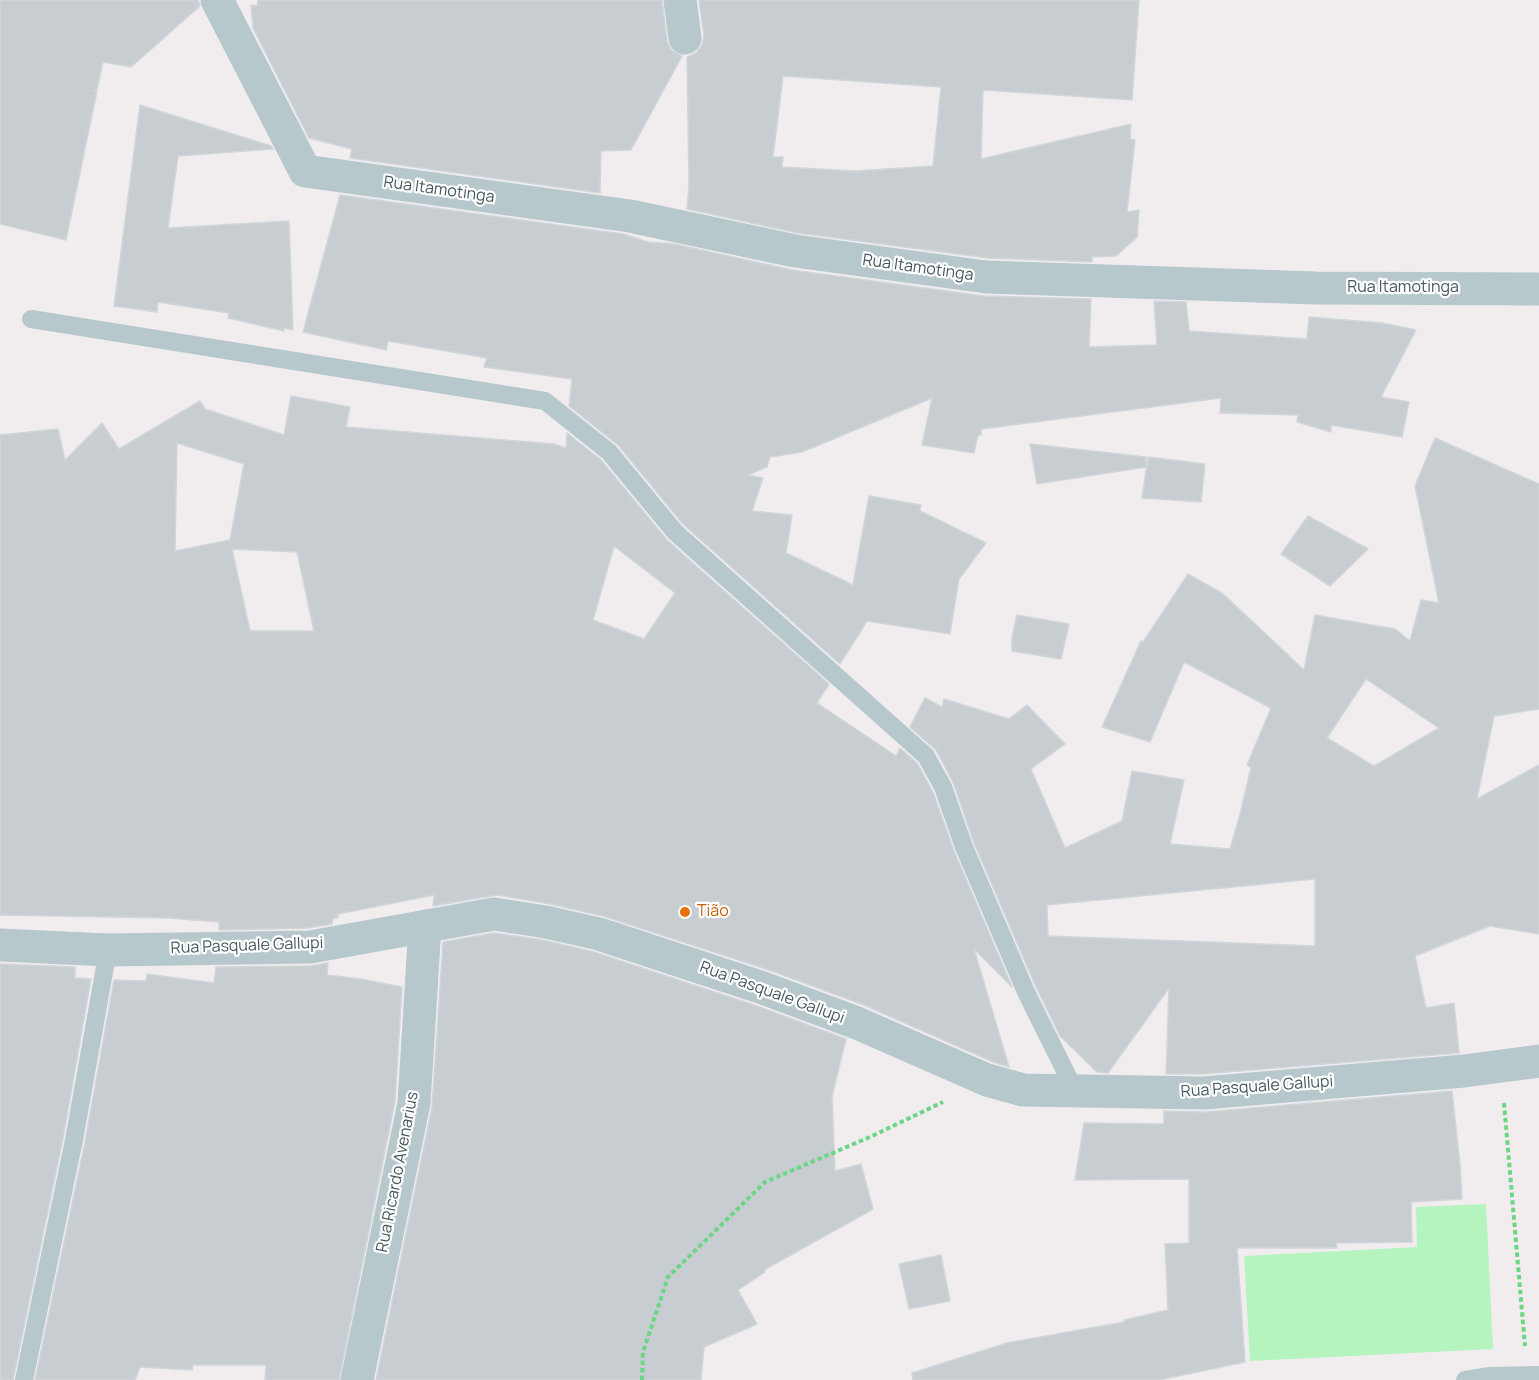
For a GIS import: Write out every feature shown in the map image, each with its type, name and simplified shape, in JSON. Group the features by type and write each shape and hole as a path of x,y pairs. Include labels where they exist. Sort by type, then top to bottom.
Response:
{"street":[{"name":"Rua Itamotinga","path":"217,0 304,171 630,216 795,251 986,277 1316,288 1539,289"},
{"path":"680,0 685,38"},
{"name":"Rua Pasquale Gallupi","path":"0,945 108,950 310,947 494,914 546,922 599,934 857,1023 987,1080 1023,1090 1204,1093 1464,1071 1539,1061"},
{"name":"Rua Ricardo Avenarius","path":"357,1380 414,1102 425,926"}],"lane":[{"path":"31,319 545,401 609,452 675,532 926,756 944,787 964,847 1026,993 1075,1091"},
{"path":"24,1380 74,1140 108,950"},
{"path":"1465,1380 1490,1376 1533,1375"}],"path":[{"path":"1500,1066 1533,1375"},
{"path":"642,1380 643,1352 668,1277 765,1182 870,1137 987,1080"}],"green space":[{"path":"1486,1204 1493,1349 1250,1361 1244,1256 1417,1247 1416,1207"}],"building":[{"path":"0,0 198,0 200,6 131,67 103,62 97,89 94,91 97,91 66,240 0,224"},
{"path":"258,0 662,0 667,41 671,50 682,56 631,150 601,151 600,193 350,158 352,149 309,138 253,28 251,5 257,6"},
{"path":"699,0 1139,0 1132,100 983,90 981,159 1131,124 1130,139 1135,140 1127,212 1139,210 1137,237 1116,256 1092,257 1092,262 988,258 798,233 687,209 689,184 687,57 696,53 702,45 704,36","holes":["783,76 941,87 933,166 856,171 782,167 783,157 773,157"]},
{"path":"140,105 271,146 273,149 178,156 168,228 289,221 293,330 284,328 284,331 228,318 229,313 158,302 157,312 114,306"},
{"path":"340,195 623,234 648,242 674,244 792,270 984,296 1091,299 1089,347 1157,345 1154,301 1186,302 1189,331 1307,339 1309,317 1382,323 1416,330 1381,397 1409,402 1402,437 1331,425 1331,432 1297,422 1298,415 1220,413 1221,398 981,429 974,453 922,445 932,398 802,452 770,457 767,467 748,475 763,478 752,511 792,515 786,553 853,585 869,496 921,505 920,511 986,543 959,579 950,634 867,621 840,664 683,524 618,445 569,406 572,379 484,367 487,358 388,341 386,350 303,332"},
{"path":"291,396 350,407 346,427 554,444 566,448 567,433 601,460 667,540 829,684 817,703 896,756 900,748 917,763 933,792 954,851 1012,987 974,949 1009,1067 864,1005 769,970 603,916 497,895 433,906 434,895 338,914 338,918 333,918 332,924 308,928 219,930 219,922 169,918 0,915 0,435 58,429 65,460 102,423 119,449 200,401 205,409 284,435","holes":["177,443 244,464 230,540 175,551","614,546 675,593 644,639 593,620","232,549 297,552 314,631 250,631"]},
{"path":"1435,438 1539,484 1539,709 1494,716 1477,799 1539,765 1539,934 1490,926 1415,956 1426,1008 1454,1003 1459,1053 1203,1074 1166,1074 1169,988 1108,1073 1097,1072 1060,1036 1036,987 974,843 953,782 936,750 910,727 925,698 942,707 944,699 1009,719 1027,705 1065,744 1031,769 1065,848 1122,821 1132,771 1184,780 1170,844 1230,849 1251,767 1247,765 1271,708 1184,662 1150,742 1102,727 1141,641 1143,642 1188,574 1222,593 1304,670 1315,615 1395,629 1410,641 1421,600 1439,603 1415,486","holes":["1366,679 1439,728 1374,766 1327,738","1315,879 1315,946 1048,936 1047,905"]},
{"path":"1030,444 1146,457 1146,467 1037,484"},
{"path":"1148,457 1205,464 1201,502 1142,498"},
{"path":"1308,516 1368,549 1330,586 1281,554"},
{"path":"1017,615 1069,624 1061,659 1012,651 1012,637"},
{"path":"494,933 543,940 594,952 757,1006 846,1039 832,1097 835,1171 861,1164 873,1209 764,1270 765,1272 738,1290 757,1324 704,1347 701,1380 376,1380 432,1107 443,942"},
{"path":"328,963 327,975 402,987 395,1101 339,1380 265,1380 266,1365 193,1365 192,1370 140,1367 135,1380 35,1380 85,1142 114,980 146,981 147,974 214,983 216,967 310,966"},
{"path":"0,964 75,967 75,978 91,979 63,1138 13,1380 0,1380"},
{"path":"1452,1091 1462,1199 1411,1202 1412,1242 1336,1243 1337,1248 1237,1248 1245,1362 1159,1380 913,1380 912,1373 1007,1343 1124,1322 1124,1320 1168,1310 1165,1244 1189,1243 1189,1179 1075,1180 1084,1123 1164,1124 1164,1111 1205,1112"},
{"path":"941,1255 950,1301 909,1309 899,1264"}],"place":[{"name":"Tião","path":"685,912"}]}
